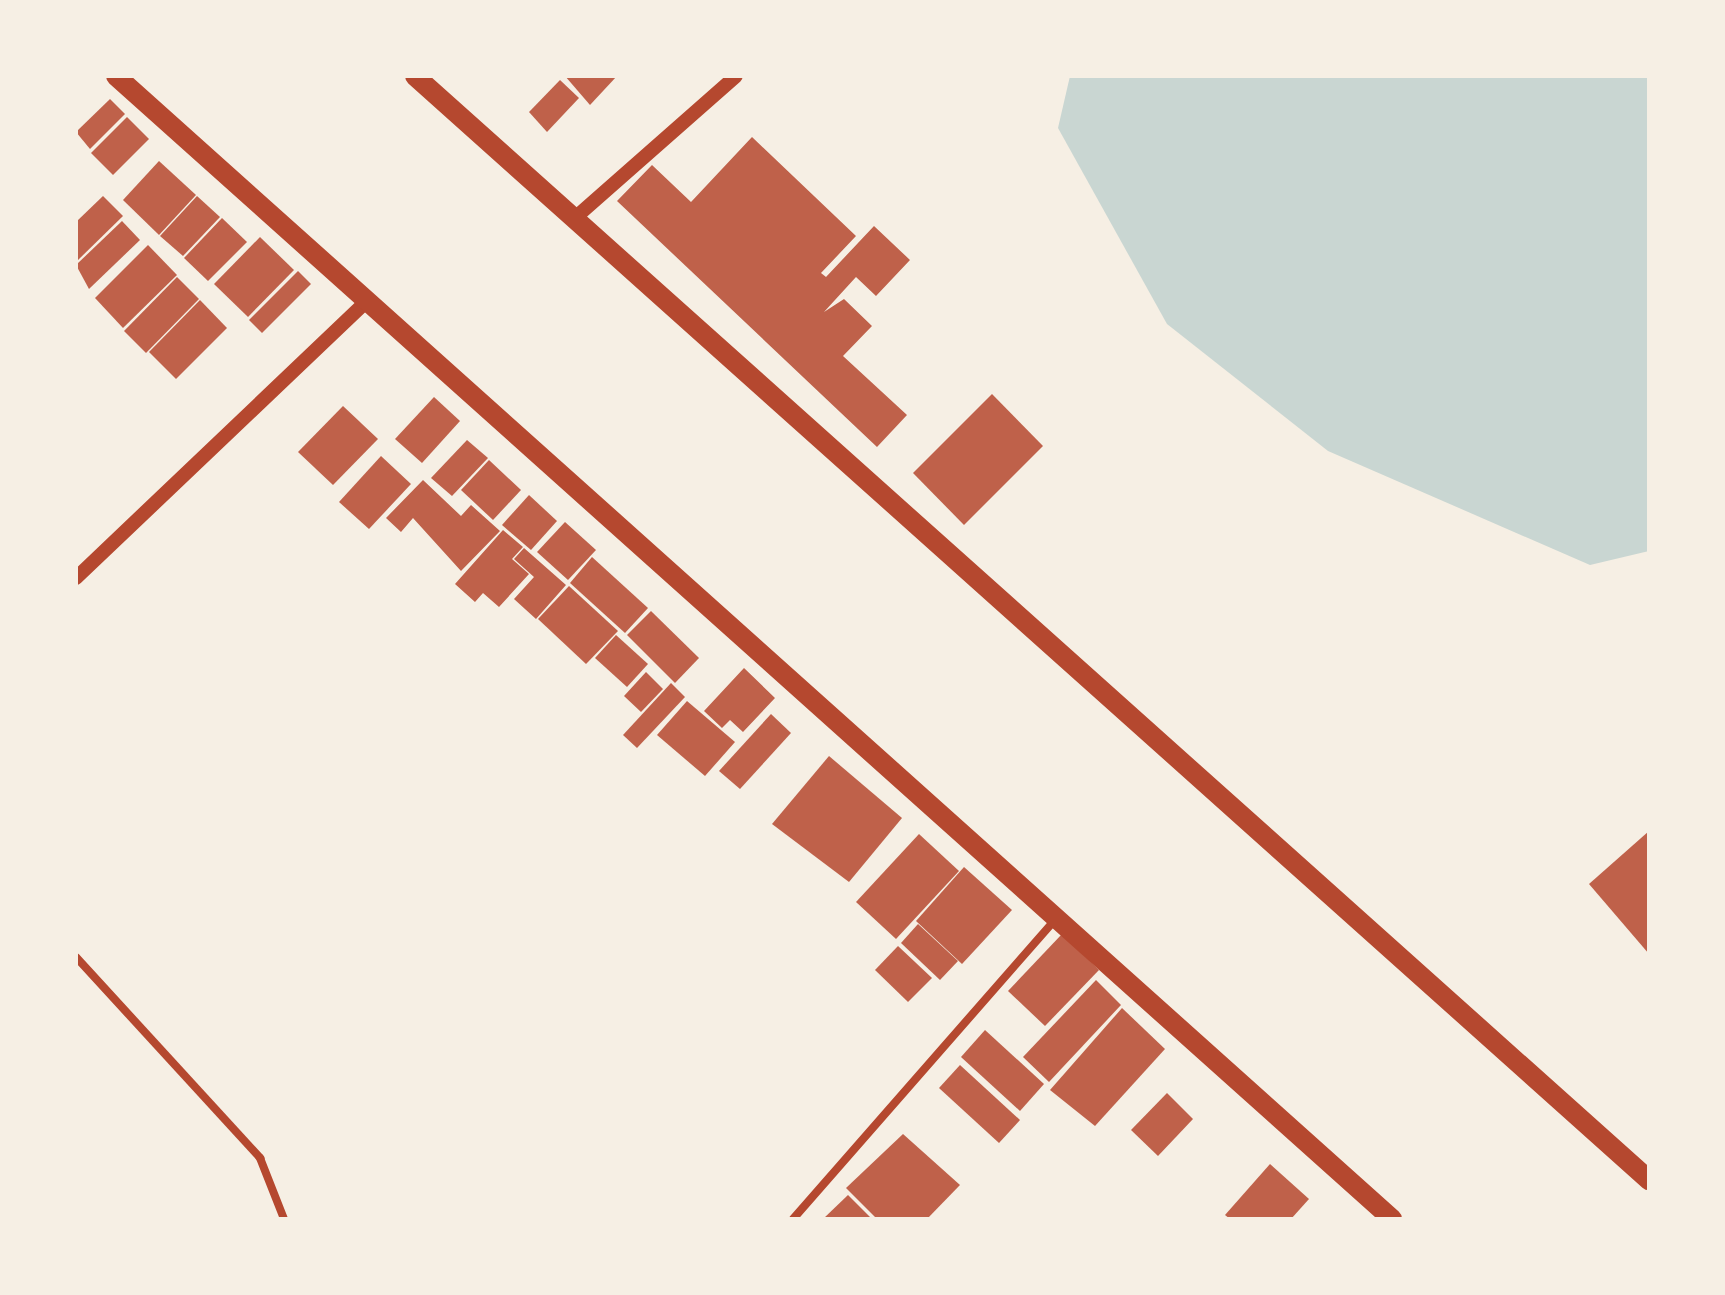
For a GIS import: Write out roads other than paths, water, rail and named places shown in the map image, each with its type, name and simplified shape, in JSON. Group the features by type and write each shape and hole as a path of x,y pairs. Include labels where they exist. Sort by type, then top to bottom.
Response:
{"main road":[{"path":"116,76 366,302 1059,915 1392,1219"},
{"path":"415,76 1649,1180"}],"street":[{"path":"576,217 736,76"},
{"path":"76,578 366,302"},
{"path":"793,1219 1059,915"},
{"path":"76,957 260,1158 284,1219"}]}
